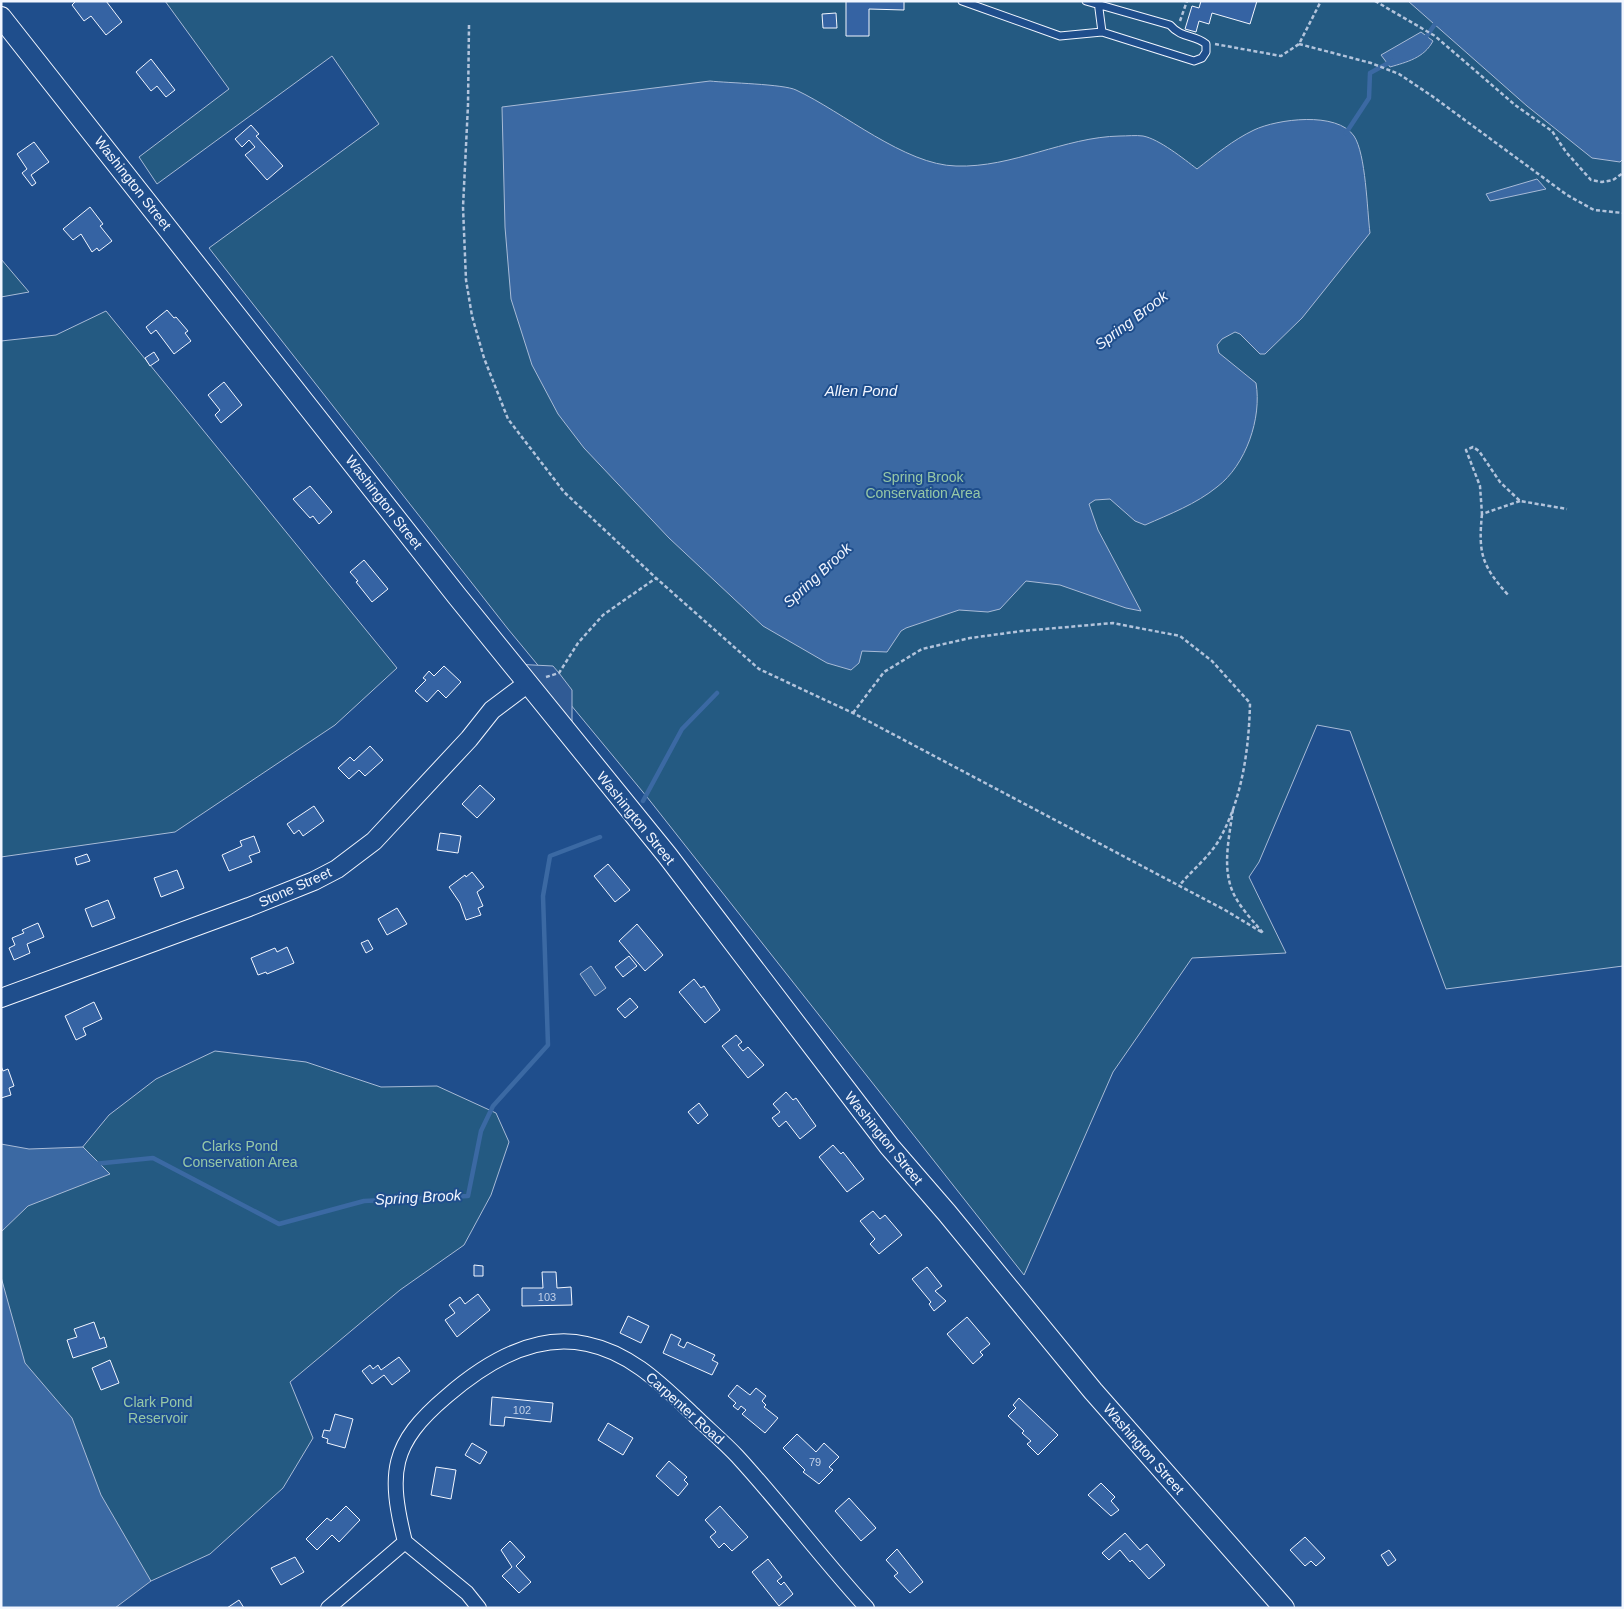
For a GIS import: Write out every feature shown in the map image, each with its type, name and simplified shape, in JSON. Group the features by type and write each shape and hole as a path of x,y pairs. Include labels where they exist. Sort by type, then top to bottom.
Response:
{"main road":[{"name":"Washington Street","path":"1,17 667,855 888,1146 947,1213 1093,1391 1284,1608"}],"street":[{"name":"Stone Street","path":"1,998 249,907 337,869 374,841 469,739 492,710 528,682"},
{"name":"Carpenter Road","path":"406,1542 396,1506 394,1483 396,1466 410,1436 428,1412 471,1378 519,1350 531,1345 588,1344 625,1359 657,1380 736,1456 867,1608"},
{"path":"328,1608 406,1542 467,1593 479,1608"}],"lane":[{"path":"962,1 1060,36 1102,32 1194,60 1202,58 1206,52 1206,44 1204,42 1177,34 1170,25 1086,1"},
{"path":"1098,4 1102,32"}],"path":[{"path":"1177,34 1186,1"},
{"path":"1204,42 1281,56 1299,44 1321,1"},
{"path":"1375,1 1435,36 1515,105 1552,131 1571,158 1591,180 1602,182 1613,180 1623,174"},
{"path":"469,25 468,105 463,207 466,280 484,358 508,418 564,492 656,578 759,669 853,713 1179,886 1262,933 1242,907 1229,880 1228,848 1233,809 1242,776 1250,725 1250,703 1212,662 1180,636 1113,623 1022,631 970,638 922,649 884,672 853,713"},
{"path":"1299,44 1371,63 1393,72 1432,96 1567,196 1594,210 1623,214"},
{"path":"1509,596 1485,565 1479,544 1482,514 1480,486 1466,450 1473,447 1479,451 1500,482 1520,501"},
{"path":"1482,514 1520,501 1567,509"},
{"path":"528,682 559,673 578,643 603,615 656,578"},
{"path":"1179,886 1219,841 1233,809"}],"green space":[{"name":"Spring Brook Conservation Area","path":"165,1 1623,1 1623,966 1446,989 1350,731 1317,725 1259,862 1249,877 1286,953 1192,958 1113,1072 1024,1275 647,797 508,629 209,248 379,124 332,56 157,184 139,157 229,89"},
{"path":"1,259 29,292 1,297"},
{"path":"106,311 397,668 335,725 175,832 1,857 1,341 56,335"},
{"name":"Clark Pond Reservoir","path":"215,1051 306,1062 381,1087 437,1086 496,1113 509,1142 491,1195 464,1245 400,1290 290,1382 313,1438 283,1488 210,1554 151,1581 46,1493 1,1288 1,1186 72,1160 109,1115 156,1079"}],"shaded area":[{"path":"513,664 553,666 559,673 572,690 572,739"}],"water":[{"path":"1408,1 1623,1 1623,159 1620,162 1592,158 1527,106"},
{"path":"1421,32 1433,41 1425,52 1414,59 1390,67 1381,55"},
{"name":"Allen Pond","path":"710,81 768,85 796,90 874,136 916,157 956,166 977,165 1018,158 1079,141 1120,136 1143,136 1164,145 1197,169 1246,134 1264,126 1291,120 1321,120 1334,123 1346,128 1354,136 1358,144 1364,169 1370,233 1302,318 1265,354 1260,354 1240,334 1235,332 1222,339 1217,345 1219,353 1256,383 1257,411 1254,425 1244,454 1236,466 1227,478 1200,499 1145,525 1135,521 1110,499 1095,500 1089,504 1098,530 1141,611 1126,608 1060,585 1026,581 1000,609 988,612 959,610 906,628 901,631 887,652 862,651 859,663 851,670 827,663 763,626 669,538 584,448 558,414 532,365 511,299 505,227 502,107"},
{"path":"1537,179 1546,189 1490,201 1486,194"},
{"path":"591,966 606,988 595,996 580,974"},
{"path":"1,1144 29,1149 83,1147 110,1174 28,1206 1,1232"},
{"path":"1,1277 25,1363 72,1418 101,1495 151,1581 115,1608 1,1608"}],"building":[{"path":"76,1 106,1 122,22 106,35 91,16 84,21 72,5"},
{"path":"846,1 904,1 904,10 869,9 869,36 846,36"},
{"path":"1201,1 1257,1 1250,24 1212,13 1209,24 1199,21 1196,32 1185,29 1192,6 1199,8"},
{"path":"836,13 837,28 823,28 822,14"},
{"path":"151,59 175,90 166,97 157,86 151,91 136,72"},
{"path":"251,125 259,134 256,136 283,166 267,180 245,155 255,147 249,140 242,147 235,139"},
{"path":"34,142 49,162 31,175 36,183 32,186 22,173 27,169 17,154"},
{"path":"90,207 103,224 100,226 112,241 99,251 97,248 92,252 81,234 73,240 63,229"},
{"path":"167,310 188,331 185,333 191,341 174,354 156,330 151,334 146,327"},
{"path":"154,352 159,360 150,366 145,358"},
{"path":"224,382 242,405 221,423 215,415 220,410 208,395"},
{"path":"310,486 332,512 319,524 313,516 310,518 293,499"},
{"path":"364,560 388,589 372,602 350,572"},
{"path":"444,666 461,682 446,698 438,690 427,702 415,691 426,680 423,678 429,671 434,676"},
{"path":"370,746 383,760 365,776 359,770 349,779 338,768 350,757 354,761"},
{"path":"480,785 495,799 477,818 462,804"},
{"path":"314,806 324,821 303,836 299,830 294,834 287,824"},
{"path":"440,833 461,836 458,853 437,850"},
{"path":"254,836 260,852 249,856 252,862 229,871 222,855 242,846 240,841"},
{"path":"87,854 90,861 77,865 75,858"},
{"path":"608,864 630,890 615,902 594,876"},
{"path":"177,870 184,888 161,897 154,878"},
{"path":"472,872 484,887 477,892 483,906 478,908 481,915 466,920 460,903 449,887"},
{"path":"108,900 115,918 92,927 85,909"},
{"path":"397,908 407,924 387,935 378,919"},
{"path":"38,923 44,937 27,944 30,953 14,960 9,948 15,945 12,938 24,933 22,930"},
{"path":"637,924 663,955 645,971 619,941"},
{"path":"368,940 373,949 366,953 361,943"},
{"path":"287,947 294,963 267,974 266,972 258,975 251,958 275,948 277,952"},
{"path":"629,956 637,966 623,977 615,967"},
{"path":"694,979 701,988 704,986 720,1010 705,1023 679,992"},
{"path":"630,998 638,1007 625,1018 617,1009"},
{"path":"94,1002 102,1019 83,1028 86,1035 76,1040 65,1016"},
{"path":"736,1035 742,1042 738,1045 743,1051 748,1047 764,1065 748,1078 722,1046"},
{"path":"1,1066 3,1071 8,1069 14,1086 9,1088 11,1095 1,1098"},
{"path":"786,1092 793,1100 796,1098 816,1126 800,1139 786,1121 779,1127 772,1118 780,1112 773,1104"},
{"path":"699,1103 708,1115 698,1124 688,1112"},
{"path":"833,1145 841,1154 843,1152 864,1179 847,1192 819,1157"},
{"path":"873,1211 880,1219 885,1215 902,1235 879,1254 870,1244 875,1239 860,1221"},
{"path":"474,1265 483,1266 483,1276 474,1276"},
{"path":"927,1267 942,1286 935,1291 946,1301 934,1311 929,1304 931,1302 912,1279"},
{"path":"542,1272 556,1272 557,1288 571,1287 572,1305 522,1306 522,1288 543,1288"},
{"path":"478,1294 490,1310 457,1337 445,1320 455,1313 449,1305 460,1297 465,1304"},
{"path":"628,1316 649,1326 641,1343 620,1333"},
{"path":"967,1317 990,1344 980,1352 983,1355 973,1364 947,1334"},
{"path":"94,1322 100,1339 104,1337 107,1347 73,1358 67,1340 77,1337 74,1329"},
{"path":"671,1334 681,1339 678,1345 684,1348 687,1342 715,1355 712,1360 718,1363 712,1375 663,1353"},
{"path":"399,1357 410,1371 392,1385 384,1375 372,1384 362,1371 370,1365 373,1369 378,1365 381,1370"},
{"path":"110,1360 119,1383 101,1390 92,1368"},
{"path":"737,1385 750,1395 756,1388 766,1396 762,1401 766,1405 764,1407 778,1418 765,1433 742,1414 746,1410 741,1406 738,1410 733,1406 736,1403 728,1396"},
{"path":"492,1397 553,1403 551,1422 505,1417 504,1426 490,1425"},
{"path":"1019,1398 1058,1435 1038,1455 1027,1444 1031,1441 1022,1433 1024,1431 1008,1416 1016,1408 1013,1405"},
{"path":"335,1414 353,1419 345,1448 327,1443 328,1439 322,1437 324,1430 330,1431"},
{"path":"608,1423 633,1438 623,1455 598,1440"},
{"path":"797,1434 816,1452 824,1443 839,1457 829,1467 833,1470 819,1484 803,1472 805,1470 783,1448"},
{"path":"472,1443 487,1452 480,1464 465,1455"},
{"path":"669,1461 687,1477 684,1480 688,1484 678,1496 656,1476"},
{"path":"436,1467 456,1470 451,1499 431,1495"},
{"path":"1101,1483 1115,1497 1111,1501 1119,1510 1111,1516 1088,1495"},
{"path":"849,1498 876,1528 861,1541 835,1511"},
{"path":"346,1506 360,1520 339,1542 332,1535 317,1550 306,1539 327,1518 331,1521"},
{"path":"720,1506 748,1537 732,1551 724,1543 719,1548 710,1537 716,1532 705,1520"},
{"path":"1125,1533 1140,1550 1147,1544 1165,1565 1149,1579 1120,1550 1109,1560 1102,1553"},
{"path":"1305,1537 1325,1558 1316,1566 1311,1561 1305,1566 1290,1550"},
{"path":"510,1541 525,1557 516,1566 531,1582 519,1593 502,1576 512,1567 501,1550"},
{"path":"897,1549 923,1582 910,1593 894,1576 898,1573 886,1560"},
{"path":"1389,1550 1396,1560 1388,1566 1381,1555"},
{"path":"295,1557 304,1572 281,1585 271,1568"},
{"path":"768,1559 782,1577 777,1581 781,1585 784,1582 793,1594 779,1606 752,1572"},
{"path":"239,1600 244,1608 227,1608"}],"waterway":[{"name":"Spring Brook","path":"1424,40 1435,24 1440,21"},
{"name":"Spring Brook","path":"1346,133 1369,98 1370,73 1392,61"},
{"name":"Spring Brook","path":"643,801 682,729 717,693"},
{"name":"Spring Brook","path":"94,1164 153,1158 279,1224 364,1201 468,1196 481,1131 493,1106 548,1045 543,896 550,856 600,837"}],"park label":[{"name":"Clarks Pond Conservation Area","path":"240,1154"}]}
